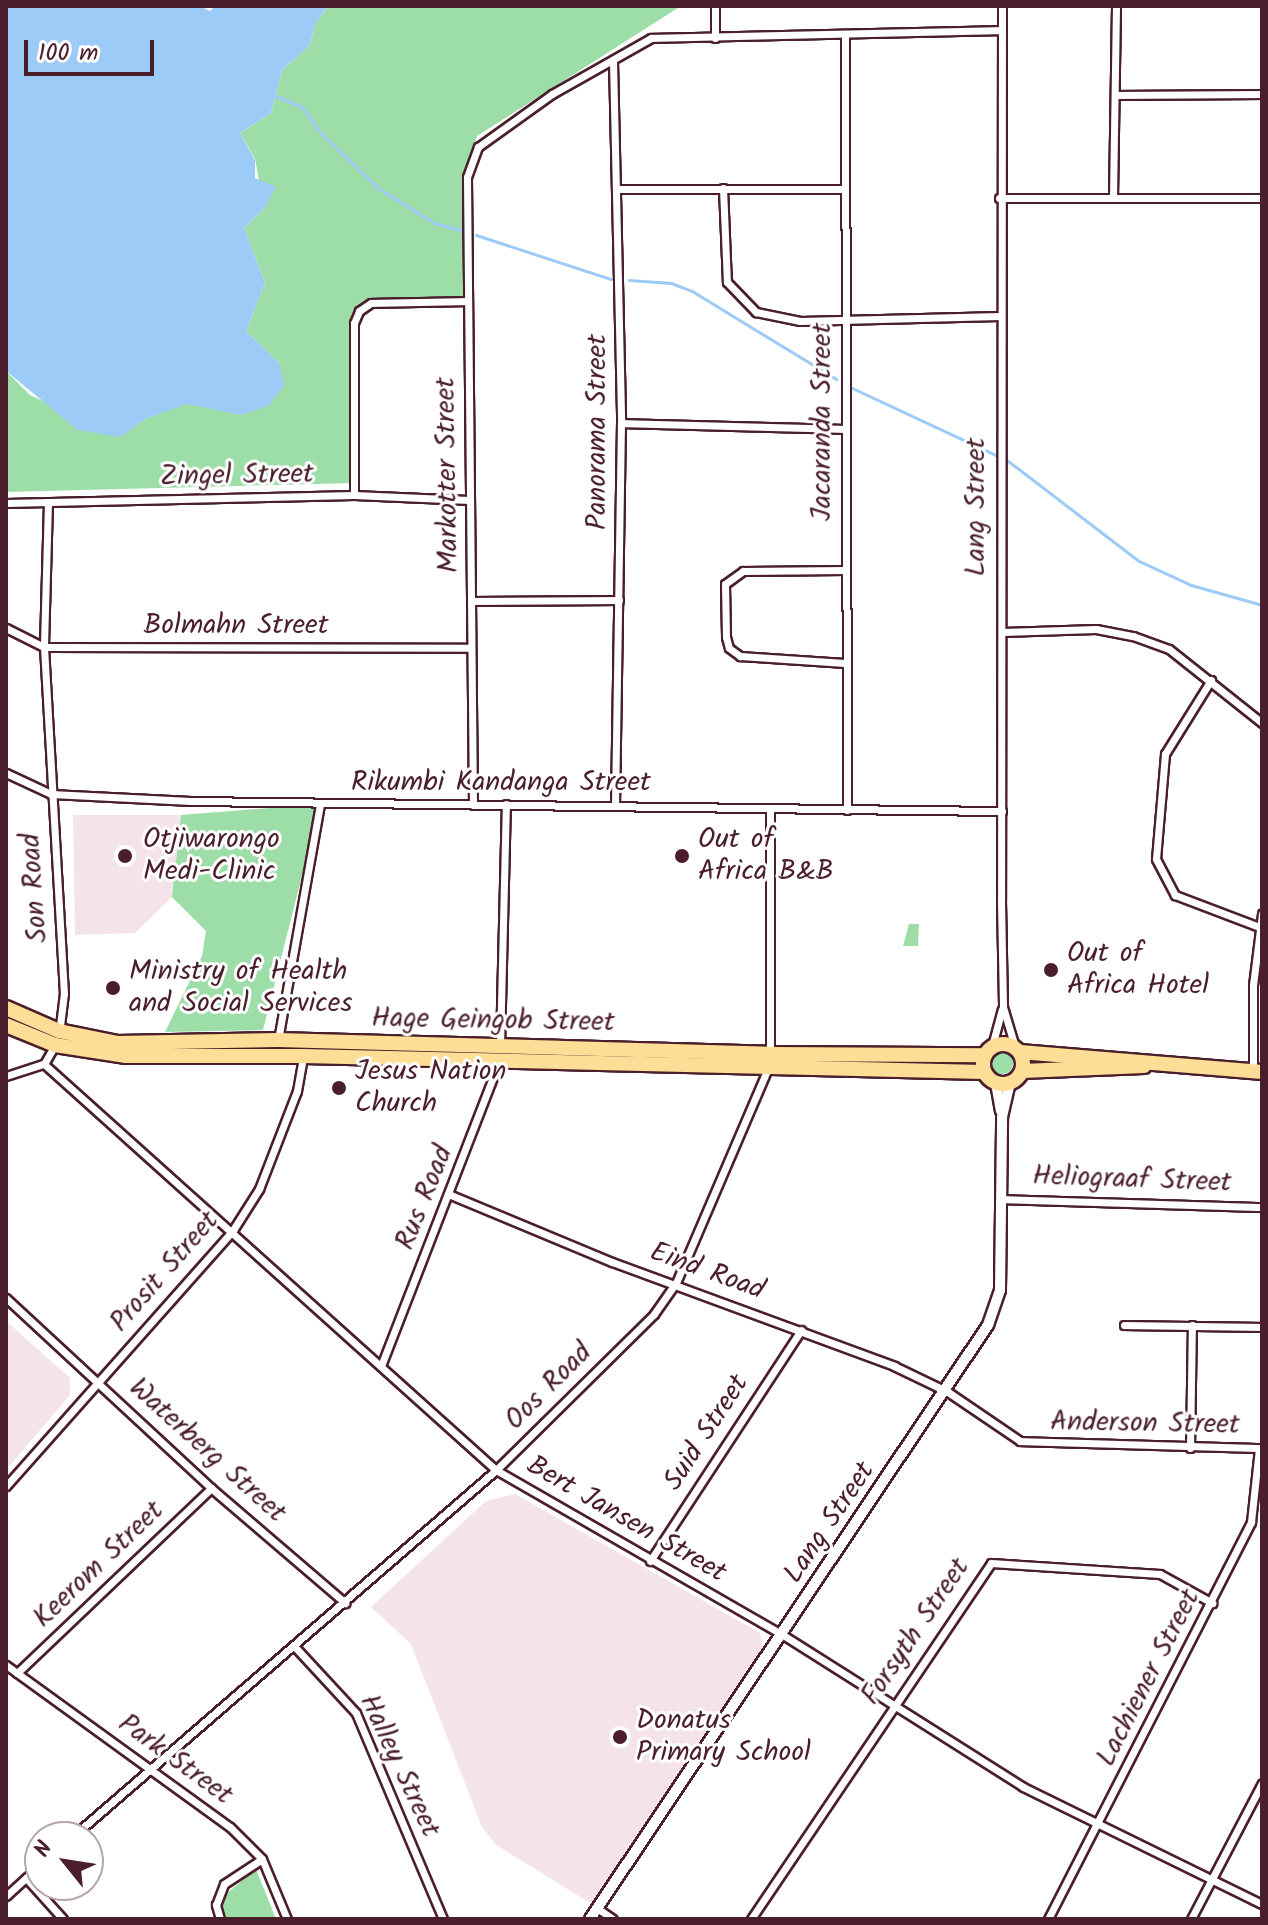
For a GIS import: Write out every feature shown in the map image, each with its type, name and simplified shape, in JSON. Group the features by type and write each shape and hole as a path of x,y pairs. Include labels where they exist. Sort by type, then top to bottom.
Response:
{"highway":[{"name":"Hage Geingob Street","path":"7,1016 57,1038 126,1056 500,1055 769,1060 1018,1050 1148,1065"},
{"name":"Hage Geingob Street","path":"57,1038 117,1043 278,1040 500,1055"},
{"path":"988,1050 997,1079 1022,1071 1148,1065 1257,1072"},
{"path":"1018,1050 1022,1071"},
{"name":"Hage Geingob Street","path":"769,1060 997,1079"}],"street":[{"path":"715,6 715,38"},
{"name":"Lang Street","path":"1002,6 999,198 1003,1007 1018,1050"},
{"path":"1113,197 1116,6"},
{"path":"613,61 651,38 1002,30"},
{"name":"Jacaranda Street","path":"845,35 846,319 843,429 847,810"},
{"name":"Markotter Street","path":"473,805 467,177 478,147 552,94 613,61"},
{"name":"Panorama Street","path":"613,61 619,189 621,423 615,804"},
{"path":"1115,95 1262,94"},
{"path":"723,188 727,282 740,300 776,319 1000,316"},
{"path":"619,189 844,189"},
{"path":"999,198 1262,198"},
{"path":"354,495 354,323 359,311 371,303 468,301"},
{"path":"621,423 843,429"},
{"name":"Zingel Street","path":"6,503 354,495 469,500"},
{"name":"Son Road","path":"44,1064 57,1038 64,993 44,647 48,502"},
{"path":"845,570 743,571 725,584 726,637 729,648 740,656 845,663"},
{"path":"473,601 619,600"},
{"name":"Bolmahn Street","path":"6,628 44,647 471,648"},
{"path":"1002,632 1096,629 1133,636 1169,649 1262,723"},
{"path":"1211,680 1165,754 1156,859 1175,895 1260,927"},
{"name":"Rikumbi Kandanga Street","path":"6,773 51,794 320,804 615,804 770,810 1002,811"},
{"path":"278,1040 320,804"},
{"name":"Rus Road","path":"381,1366 451,1195 500,1055 506,804"},
{"name":"Oos Road","path":"90,1821 496,1470 654,1314 676,1283 769,1060 770,810"},
{"path":"1257,1072 1262,914"},
{"name":"Lang Street","path":"988,1050 1003,1007"},
{"name":"Prosit Street","path":"6,1486 233,1230 259,1189 297,1091 303,1056"},
{"path":"6,1076 44,1064"},
{"name":"Bert Jansen Street","path":"44,1064 233,1230 496,1470 783,1635 1009,1780 1262,1904"},
{"name":"Lang Street","path":"590,1919 948,1392 999,1298 1002,1117 997,1079"},
{"name":"Eind Road","path":"451,1195 801,1330 948,1392"},
{"name":"Heliograaf Street","path":"1001,1199 1262,1207"},
{"name":"Waterberg Street","path":"6,1298 211,1488 345,1603"},
{"path":"1124,1325 1262,1327"},
{"path":"1190,1448 1192,1325"},
{"name":"Suid Street","path":"650,1561 801,1330"},
{"name":"Anderson Street","path":"948,1392 1031,1444 1261,1448"},
{"name":"Lachiener Street","path":"1048,1919 1212,1603 1256,1505 1261,1448"},
{"name":"Keerom Street","path":"17,1673 211,1488"},
{"name":"Forsyth Street","path":"751,1919 893,1705 994,1561 1160,1574 1212,1603"},
{"name":"Halley Street","path":"294,1646 356,1713 443,1919"},
{"name":"Park Street","path":"6,1665 230,1827 262,1859 287,1919"},
{"path":"1191,1919 1262,1783"},
{"path":"220,1919 216,1905 224,1884 262,1859"},
{"path":"6,1896 24,1880"},
{"path":"47,1901 63,1919"},
{"path":"597,1908 613,1919"}],"shaded area":[{"name":"Otjiwarongo Medi-Clinic","path":"73,815 181,815 172,897 135,933 75,935"},
{"path":"6,1321 70,1378 70,1395 6,1470"},
{"path":"515,1494 760,1633 763,1648 592,1904 496,1845 482,1827 411,1644 371,1607 486,1501"}],"green space":[{"path":"328,6 681,6 477,136 470,161 468,301 371,303 359,311 354,323 354,483 6,492 6,371 30,395 120,437 145,419 187,403 241,415 279,363 246,331 265,283 244,228 264,209 255,159 240,133 271,113 282,70 310,45 314,26"},
{"path":"320,804 263,1030 165,1032 202,956 206,931 172,897 181,815"},
{"path":"909,924 919,924 918,946 903,946"},
{"path":"1002,1052 1010,1055 1013,1063 1010,1071 1002,1074 994,1071 991,1063 994,1055"},
{"path":"256,1869 276,1919 227,1919 221,1906 226,1894"}],"water":[{"path":"6,6 200,6 210,11 215,6 328,6 314,26 310,45 282,70 271,113 240,133 255,160 255,178 276,187 264,209 244,228 265,283 246,331 279,363 284,386 268,406 241,415 187,404 145,419 121,437 78,430 6,371"}],"waterway":[{"path":"276,96 302,107 321,133 378,188 434,223 460,230"},
{"path":"476,235 611,279"},
{"path":"629,280 671,283 692,291 836,379"},
{"path":"850,387 996,455"},
{"path":"1008,461 1139,561 1191,585 1262,605"}],"place":[{"name":"Otjiwarongo Medi-Clinic","path":"125,856"},
{"name":"Out of Africa B&B","path":"682,856"},
{"name":"Out of Africa Hotel","path":"1051,970"},
{"name":"Ministry of Health and Social Services","path":"113,988"},
{"name":"Jesus Nation Church","path":"339,1088"},
{"name":"Donatus Primary School","path":"620,1737"}]}
